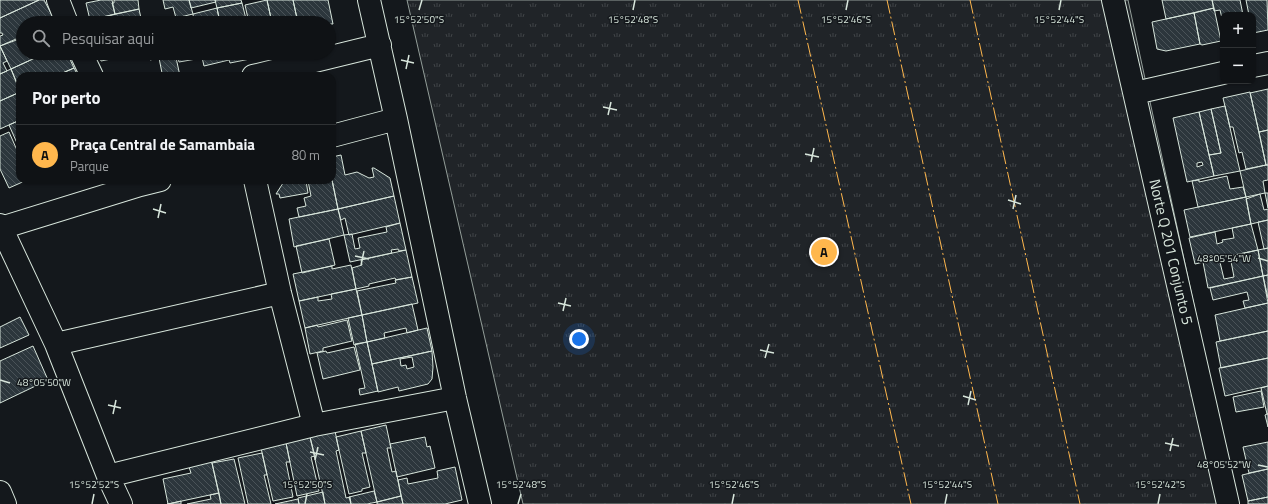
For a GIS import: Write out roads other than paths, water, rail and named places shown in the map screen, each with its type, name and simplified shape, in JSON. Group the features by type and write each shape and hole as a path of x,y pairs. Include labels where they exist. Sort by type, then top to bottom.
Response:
{"street":[{"path":"58,0 64,16"},
{"path":"368,0 380,45 455,398 480,504"},
{"name":"Norte Q 201 Conjunto 5","path":"1113,0 1228,504"},
{"path":"336,56 380,45"},
{"path":"84,60 90,72"},
{"path":"269,72 319,60"},
{"path":"1256,65 1268,63"},
{"path":"1135,93 1220,74"},
{"path":"336,135 396,119"},
{"path":"121,504 108,476 56,344 1,227 140,184"},
{"path":"256,184 280,293 314,425"},
{"path":"56,344 280,293"},
{"path":"108,476 314,425 455,398"},
{"path":"0,492 6,504"}],"place":[{"name":"Praça Central de Samambaia","path":"824,252"}]}
